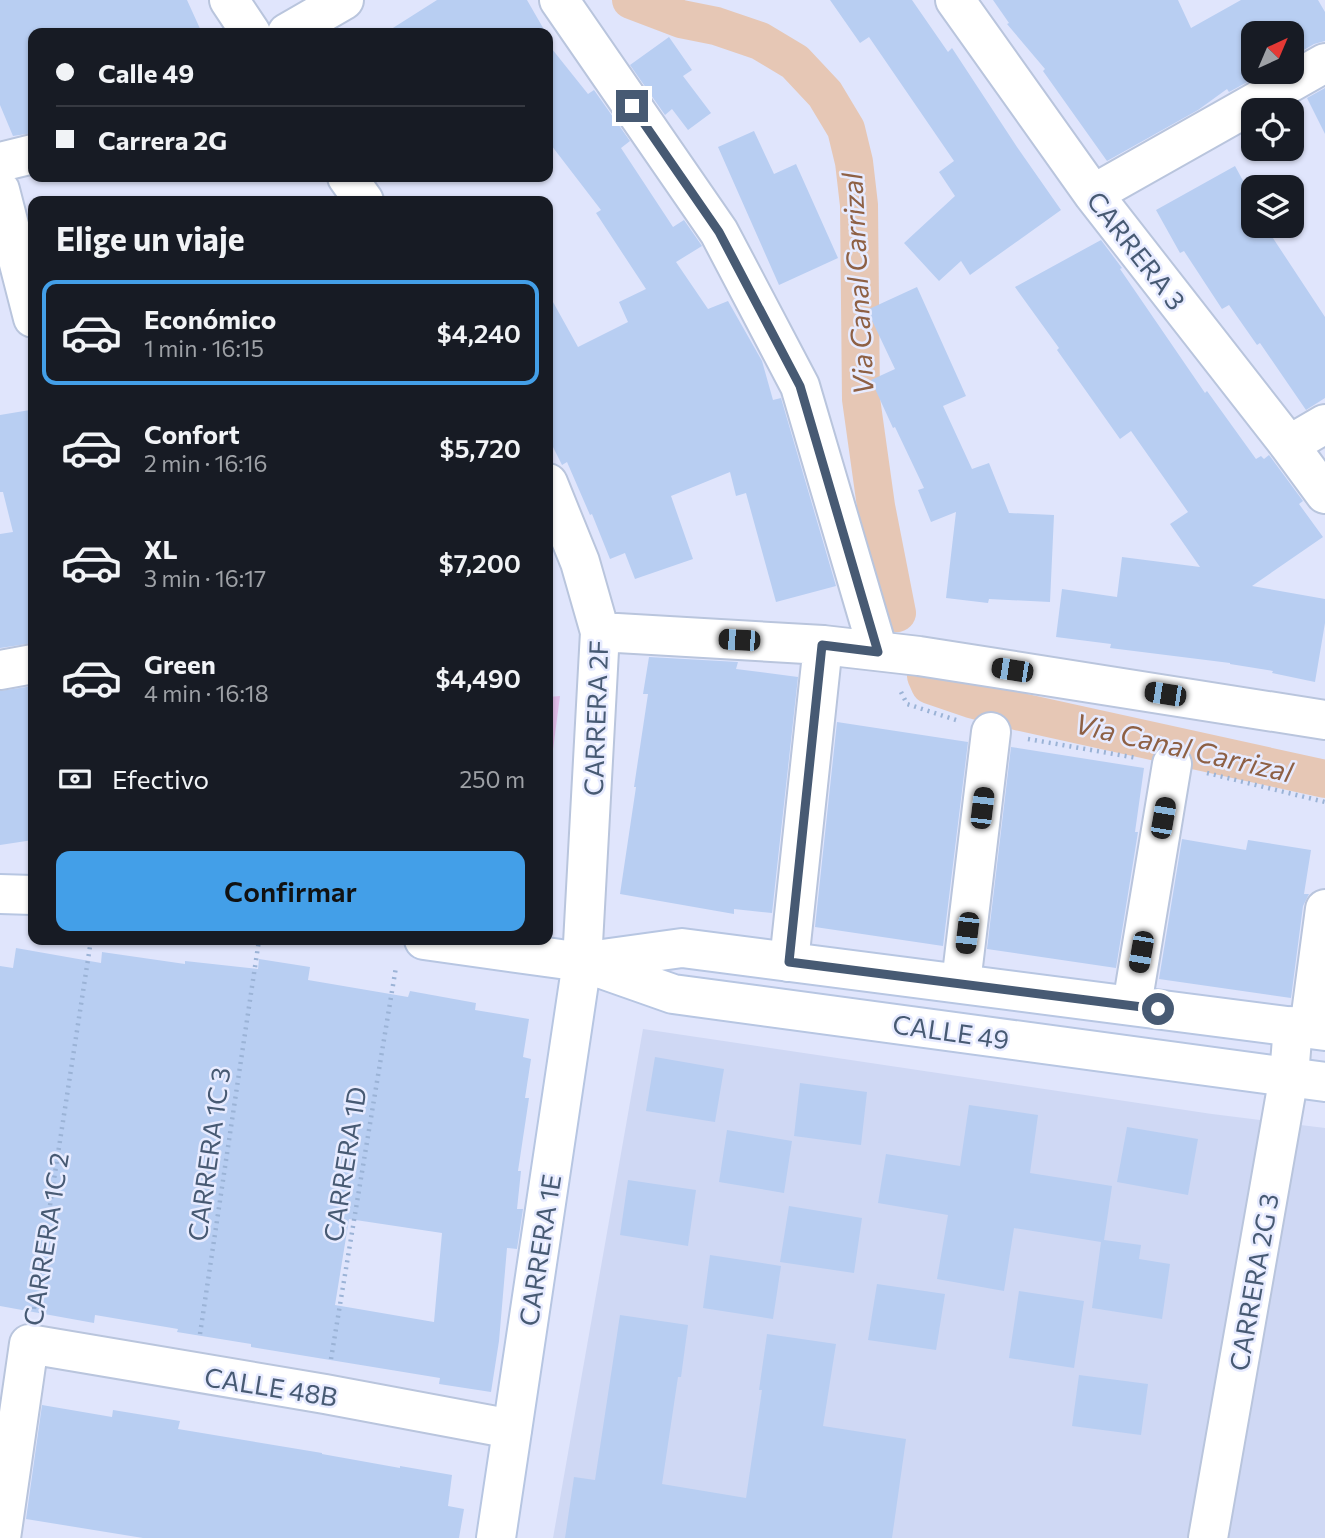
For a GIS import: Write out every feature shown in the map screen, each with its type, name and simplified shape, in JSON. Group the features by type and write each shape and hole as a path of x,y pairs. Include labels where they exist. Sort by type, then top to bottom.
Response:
{"street":[{"path":"229,0 248,28"},
{"path":"296,28 344,0"},
{"path":"559,0 719,232 800,386 878,652"},
{"name":"CARRERA 3","path":"955,0 1093,194 1325,494"},
{"path":"1093,194 1325,64"},
{"path":"0,162 28,155"},
{"path":"0,190 28,299"},
{"path":"1289,445 1325,424"},
{"name":"CARRERA 2F","path":"553,509 564,565 600,632 582,962"},
{"path":"600,632 822,645 1045,675 1325,720"},
{"path":"789,962 822,645"},
{"path":"0,670 28,665"},
{"path":"961,984 990,732"},
{"path":"1132,1005 1172,764"},
{"path":"0,894 28,894"},
{"name":"CARRERA 2G 3","path":"1208,1538 1307,1079 1309,1029 1325,909"},
{"name":"CALLE 49","path":"460,945 582,962 673,994 1307,1079"},
{"name":"CALLE 49","path":"582,962 682,948 1309,1029"},
{"name":"CARRERA 1E","path":"496,1538 582,962"},
{"name":"CALLE 48B","path":"29,1344 512,1429"},
{"name":"CARRERA 1C 2","path":"1,1538 29,1344"}],"path":[{"path":"878,652 907,704 990,732 1172,764 1325,802"},
{"name":"CARRERA 1C 2","path":"29,1344 90,945"},
{"name":"CARRERA 1C 3","path":"194,1373 258,945"},
{"name":"CARRERA 1D","path":"325,1394 396,967"}],"shaded area":[{"path":"560,696 553,750 553,697"},
{"path":"643,1029 1212,1114 1325,1128 1325,1538 553,1538"}],"building":[{"path":"0,0 187,0 200,28 28,28 28,134 13,136 0,105"},
{"path":"437,0 527,0 543,28 393,28"},
{"path":"830,0 912,0 948,52 952,48 1061,210 970,275 961,261 939,281 904,243 955,196 939,172 954,161 869,37 860,43"},
{"path":"993,0 1178,0 1191,28 1241,0 1318,0 1325,12 1325,41 1304,50 1304,21 1241,21 1241,84 1244,84 1229,92 1227,89 1198,110 1107,161 1043,71 1045,69 1007,24 1009,23"},
{"path":"669,37 692,70 683,76 711,113 688,130 672,109 665,115 630,65"},
{"path":"553,50 588,94 594,90 630,141 621,148 673,227 684,220 702,246 676,262 708,309 728,301 762,361 773,400 781,398 836,586 776,602 746,493 736,496 730,472 671,496 693,559 635,579 625,553 610,559 567,462 562,465 553,447 553,302 578,347 628,322 619,302 646,289 596,213 601,210 553,148"},
{"path":"1325,88 1325,134 1307,98"},
{"path":"754,131 774,174 796,164 838,258 779,285 718,147"},
{"path":"1235,166 1241,177 1241,238 1273,238 1325,317 1325,398 1306,410 1260,343 1257,345 1229,305 1222,309 1184,251 1180,253 1156,210"},
{"path":"1101,240 1205,393 1207,391 1256,459 1261,456 1264,459 1269,455 1303,501 1299,504 1323,537 1252,586 1325,599 1325,623 1315,682 1230,663 1110,648 1111,644 1056,637 1062,589 1117,597 1122,557 1200,567 1170,524 1188,512 1131,431 1120,439 1015,287"},
{"path":"917,287 966,396 943,406 972,469 989,463 1009,513 1054,515 1050,602 989,599 988,603 946,598 956,512 931,522 918,490 924,488 871,380 895,369 867,310"},
{"path":"28,410 28,644 0,648 0,534 13,532 3,492 0,492 0,415"},
{"path":"649,657 738,662 736,669 798,677 772,913 734,909 734,914 620,894 648,694 643,694"},
{"path":"28,687 28,841 0,845 0,691"},
{"path":"837,722 968,742 943,946 815,927"},
{"path":"1011,747 1144,768 1135,832 1138,832 1116,968 987,949"},
{"path":"1182,839 1246,850 1248,840 1311,850 1304,894 1309,894 1303,906 1291,998 1159,979"},
{"path":"16,948 101,963 102,952 185,964 185,961 258,969 259,959 310,967 308,980 408,997 410,991 476,1003 475,1010 529,1019 523,1057 531,1059 525,1098 529,1098 518,1171 521,1171 517,1209 523,1209 517,1249 507,1248 499,1341 491,1392 439,1384 440,1378 251,1347 251,1344 177,1332 178,1329 95,1315 94,1323 0,1306 0,966 13,968","holes":["349,1219 442,1233 434,1322 335,1305"]},
{"path":"655,1057 724,1069 715,1122 646,1111"},
{"path":"800,1083 867,1092 861,1145 794,1136"},
{"path":"969,1105 1038,1115 1030,1173 1112,1186 1104,1240 1141,1245 1139,1259 1170,1264 1162,1319 1092,1308 1101,1242 1014,1228 1004,1291 937,1279 948,1215 878,1203 886,1154 960,1166"},
{"path":"1127,1127 1198,1139 1188,1195 1117,1182"},
{"path":"727,1130 792,1141 784,1193 719,1182"},
{"path":"628,1180 696,1190 688,1246 620,1235"},
{"path":"789,1206 862,1218 854,1273 780,1262"},
{"path":"710,1255 781,1266 773,1319 703,1308"},
{"path":"877,1284 945,1294 936,1350 868,1340"},
{"path":"1019,1291 1084,1301 1074,1368 1009,1358"},
{"path":"620,1315 688,1325 662,1484 746,1498 762,1390 759,1390 767,1334 836,1344 823,1426 906,1439 892,1538 565,1538 574,1477 595,1480"},
{"path":"1079,1375 1148,1384 1141,1435 1072,1426"},
{"path":"42,1405 112,1417 113,1410 180,1421 178,1429 452,1475 448,1506 464,1509 459,1538 143,1538 26,1519"}],"waterway":[{"name":"Via Canal Carrizal","path":"631,0 681,19 716,26 760,41 795,62 825,94 846,129 854,162 859,205 861,399 876,506 897,613"},
{"name":"Via Canal Carrizal","path":"926,676 930,685 1021,712 1325,779"}],"route":[{"path":"632,106 719,232 800,386 878,652 822,645 789,962 1158,1009"}]}
